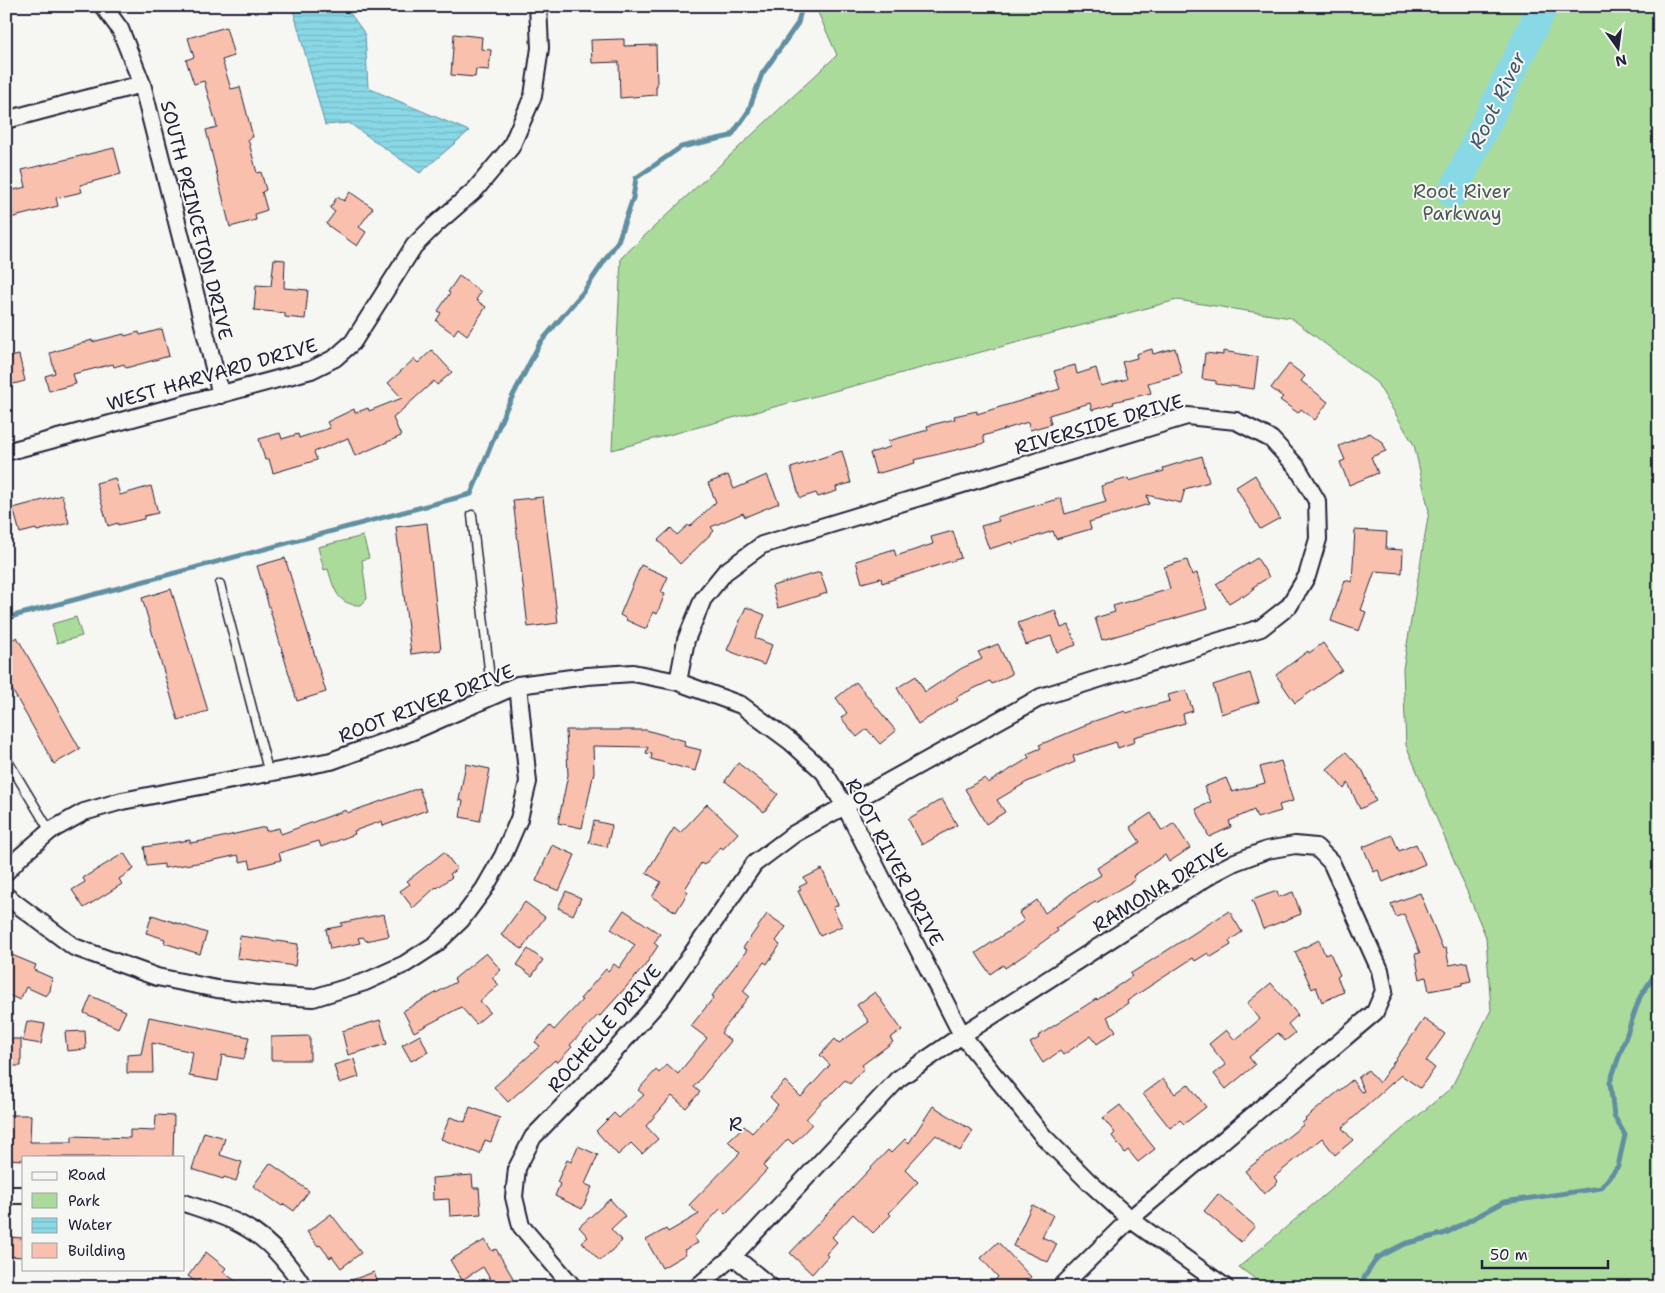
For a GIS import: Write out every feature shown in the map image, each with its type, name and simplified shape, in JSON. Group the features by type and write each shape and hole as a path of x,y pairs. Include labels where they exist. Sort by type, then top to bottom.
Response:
{"street":[{"name":"SOUTH PRINCETON DRIVE","path":"103,6 120,29 142,84 221,395"},
{"name":"WEST HARVARD DRIVE","path":"6,452 311,370 334,358 353,342 414,246 475,190 511,147 533,96 540,48 538,6"},
{"path":"6,120 142,84"},
{"name":"RIVERSIDE DRIVE","path":"678,682 686,640 703,599 725,572 762,545 1187,416 1236,421 1271,439 1297,467 1317,500 1318,539 1308,576 1289,606 1261,628 1041,697 845,806"},
{"name":"ROOT RIVER DRIVE","path":"6,872 50,831 84,812 122,801 331,761 411,732 518,685 587,676 633,673 678,682 741,706 791,742 824,772 845,806 962,1035 1042,1136 1130,1219 1224,1287"},
{"path":"6,896 74,947 157,977 250,993 313,998 365,982 405,964 436,944 461,920 484,888 503,856 519,819 528,782 518,685"},
{"name":"ROCHELLE DRIVE","path":"573,1287 521,1226 514,1197 517,1168 533,1137 595,1073 660,1000 754,864 794,834 845,806"},
{"name":"RAMONA DRIVE","path":"962,1035 1212,874 1235,862 1267,850 1295,845 1316,847 1332,862 1380,970 1384,992 1375,1012 1130,1219 1061,1287"},
{"path":"698,1287 733,1256 898,1079 962,1035"},
{"path":"6,1195 22,1195"},
{"path":"185,1203 222,1216 253,1231 274,1249 299,1278 303,1287"},
{"path":"733,1256 771,1287"}],"lane":[{"path":"472,515 492,697"},
{"path":"220,584 269,774"},
{"path":"6,758 50,831"}],"green space":[{"name":"Root River Parkway","path":"815,6 1659,6 1659,1281 1650,1287 1266,1287 1239,1267 1451,1088 1491,1010 1486,937 1406,745 1403,669 1429,511 1414,445 1377,383 1291,318 1177,300 612,450 621,258 837,55"},
{"path":"363,536 369,558 362,560 367,599 361,605 353,605 342,599 338,594 328,569 324,570 318,547"},
{"path":"76,617 82,636 57,643 52,624"}],"water":[{"path":"292,6 345,6 365,34 368,88 469,131 420,173 349,123 325,125"}],"building":[{"path":"226,27 234,56 222,60 231,89 240,87 253,137 248,139 257,173 261,172 266,190 262,192 267,210 255,214 256,220 230,227 206,130 217,127 204,81 194,84 186,60 194,57 188,38"},
{"path":"454,34 482,37 481,49 491,50 489,70 476,69 475,77 451,75"},
{"path":"624,39 624,46 656,45 656,95 620,98 619,62 592,63 591,40"},
{"path":"114,148 121,174 80,185 82,192 56,198 58,206 6,219 6,194 10,193 10,191 26,187 22,170"},
{"path":"350,192 373,208 359,227 366,232 357,246 326,224 335,212 330,208 337,197 344,201"},
{"path":"274,259 285,260 284,288 308,290 305,319 285,317 285,313 254,310 256,285 271,286"},
{"path":"459,276 481,292 476,300 486,307 467,335 458,328 454,334 436,321 441,313 438,311"},
{"path":"162,329 169,356 126,368 124,364 114,367 113,364 73,374 76,384 49,391 45,376 55,373 50,353 92,340 92,342 139,332 140,335"},
{"path":"1175,348 1182,374 1148,383 1151,393 1113,402 1114,404 1092,410 1090,403 1049,415 1051,424 1030,430 1028,422 983,436 985,443 914,460 915,463 876,474 870,453 890,447 888,441 928,430 927,426 955,419 954,416 977,411 977,414 1060,389 1054,371 1075,365 1077,374 1096,368 1101,386 1127,379 1122,362 1137,358 1136,354 1152,349 1153,354"},
{"path":"432,350 452,372 437,385 434,381 393,418 401,436 355,456 348,438 314,452 317,460 273,473 269,459 265,460 259,439 280,433 282,439 298,434 299,438 330,428 327,422 354,409 355,413 368,408 369,411 402,398 388,383 414,359 418,363"},
{"path":"1223,351 1258,357 1254,389 1216,384 1216,381 1202,379 1205,353 1223,355"},
{"path":"19,355 25,381 6,386 6,358"},
{"path":"1289,364 1305,376 1301,381 1328,402 1315,420 1301,409 1298,413 1280,400 1283,397 1271,388"},
{"path":"1370,433 1383,443 1386,451 1371,457 1378,473 1349,485 1340,462 1345,460 1339,446"},
{"path":"842,451 851,483 836,487 837,491 818,497 816,493 800,498 791,468"},
{"path":"1202,456 1209,482 1185,489 1181,503 1147,495 1149,504 1089,522 1091,529 1056,539 1053,531 1013,544 1012,542 989,549 981,526 999,521 997,517 1061,498 1065,514 1106,502 1101,486 1128,478 1129,481 1164,471 1163,468"},
{"path":"728,475 734,489 767,475 779,503 745,517 743,513 711,527 714,531 680,564 658,540 671,528 677,535 688,525 689,527 716,502 708,483"},
{"path":"1255,475 1280,518 1260,529 1236,487"},
{"path":"115,478 120,495 151,486 158,513 144,516 144,519 108,526 96,483"},
{"path":"62,495 69,523 20,533 13,508"},
{"path":"543,497 558,623 528,627 513,500"},
{"path":"427,523 441,650 411,654 396,527"},
{"path":"1355,530 1387,532 1386,549 1403,550 1402,573 1375,571 1361,610 1366,612 1359,631 1331,621 1345,580 1352,582"},
{"path":"953,531 961,558 882,583 881,578 862,583 856,561 894,549 896,556 933,544 931,537"},
{"path":"285,558 326,692 297,701 257,566"},
{"path":"1257,558 1269,577 1253,587 1254,589 1243,597 1242,595 1229,603 1216,584"},
{"path":"1187,560 1192,575 1197,573 1207,609 1102,640 1095,618 1115,612 1113,606 1170,589 1164,567"},
{"path":"641,565 668,577 661,592 665,594 657,614 653,612 646,629 626,620 620,615"},
{"path":"820,572 827,593 778,608 772,586"},
{"path":"171,589 208,711 178,720 142,598"},
{"path":"746,607 765,615 755,638 772,645 764,665 727,650"},
{"path":"1055,610 1061,628 1069,625 1076,645 1057,652 1051,636 1026,645 1018,623"},
{"path":"17,637 80,749 54,764 6,679 6,643"},
{"path":"1323,643 1342,670 1295,703 1276,675 1308,651 1309,653"},
{"path":"998,644 1012,674 992,684 990,681 956,697 958,700 918,724 897,688 916,676 925,692 962,668 982,659 978,652"},
{"path":"1250,673 1259,702 1221,714 1213,685"},
{"path":"856,682 896,731 880,744 867,729 857,737 841,718 847,713 836,698"},
{"path":"1186,690 1193,711 1183,714 1185,723 1134,737 1135,742 1118,748 1116,742 1073,756 1075,762 1027,782 997,800 1005,812 986,824 965,789 985,778 988,783 1029,758 1027,754 1041,748 1039,745 1085,726 1085,724 1125,711 1126,713 1170,701 1168,695"},
{"path":"566,730 646,730 685,741 684,746 701,750 695,771 651,759 652,754 646,753 648,747 593,746 594,772 582,828 558,823 568,775"},
{"path":"1346,752 1363,771 1376,801 1360,809 1348,783 1344,789 1327,769"},
{"path":"1281,761 1293,801 1279,805 1281,811 1257,818 1254,810 1229,821 1231,827 1209,837 1196,809 1211,802 1204,787 1226,778 1232,792 1265,783 1260,767"},
{"path":"738,763 778,794 764,812 725,781"},
{"path":"466,764 490,769 480,821 460,817 463,801 459,800"},
{"path":"419,788 427,810 383,826 382,821 354,831 355,834 321,847 319,841 279,853 281,860 251,868 249,860 240,862 238,855 164,868 164,864 147,866 144,847 190,840 190,843 265,827 266,831 279,828 281,834 346,810 347,813"},
{"path":"942,799 957,825 922,845 908,819"},
{"path":"707,804 738,833 704,865 701,863 685,889 688,892 676,912 652,897 661,882 646,873 674,828 680,833"},
{"path":"1151,813 1162,831 1174,823 1190,848 1169,862 1165,855 1133,876 1135,880 1095,902 1056,928 1058,931 1026,954 1005,968 1003,965 990,974 976,953 1024,921 1019,913 1037,900 1045,913 1101,875 1097,868 1140,842 1130,827"},
{"path":"594,821 612,825 607,847 589,843"},
{"path":"1392,835 1399,851 1416,844 1425,864 1383,882 1378,870 1374,872 1363,847"},
{"path":"552,845 575,855 559,891 536,881"},
{"path":"444,852 457,869 450,874 452,877 436,887 413,908 400,891 410,884 407,881"},
{"path":"124,853 134,869 119,879 122,884 84,908 72,890 85,882 83,878"},
{"path":"822,869 838,905 833,908 842,926 820,936 798,891 801,890 799,887 807,883 804,878"},
{"path":"566,891 581,898 573,915 558,908"},
{"path":"1277,891 1279,897 1293,892 1301,914 1263,929 1252,900"},
{"path":"1420,893 1443,949 1446,948 1449,965 1467,962 1471,981 1462,983 1462,985 1429,991 1426,977 1420,979 1415,954 1420,953 1404,914 1396,917 1391,904"},
{"path":"525,902 545,917 522,949 501,935"},
{"path":"624,910 660,934 654,943 658,946 644,967 600,1016 598,1015 570,1045 572,1047 557,1063 555,1060 508,1102 494,1087 540,1046 535,1042 550,1026 554,1030 582,1000 580,999 606,969 608,971 614,964 619,968 635,945 611,929"},
{"path":"1229,911 1242,932 1229,941 1231,945 1211,957 1208,953 1195,961 1193,958 1127,1001 1128,1003 1107,1017 1116,1031 1097,1044 1091,1036 1063,1055 1060,1051 1043,1063 1030,1043 1039,1038 1038,1036 1097,1000 1132,976 1130,974"},
{"path":"384,914 389,936 366,941 363,937 358,938 360,943 330,949 326,929 342,926 341,923"},
{"path":"767,914 786,927 776,941 780,945 767,964 764,962 743,991 749,996 721,1033 731,1041 694,1087 700,1092 686,1108 672,1096 646,1126 658,1139 642,1154 631,1143 618,1155 596,1131 614,1113 619,1118 644,1095 638,1090 656,1070 659,1073 667,1064 678,1074 707,1038 691,1026 747,950 743,948"},
{"path":"152,915 207,933 200,954 164,943 165,939 146,933"},
{"path":"240,936 298,944 295,966 237,958"},
{"path":"1319,940 1325,955 1330,953 1340,975 1337,977 1344,992 1322,1002 1316,987 1312,989 1295,952"},
{"path":"528,949 543,960 532,976 517,965"},
{"path":"486,953 501,970 492,978 499,985 480,1001 490,1012 476,1024 461,1007 414,1032 403,1011 456,982 454,979"},
{"path":"12,955 36,965 34,970 52,978 50,991 46,996 26,987 20,1000 6,994 6,967"},
{"path":"1271,983 1298,1015 1288,1024 1295,1033 1285,1041 1278,1033 1249,1057 1255,1065 1226,1089 1214,1074 1226,1065 1209,1044 1226,1030 1235,1040 1260,1019 1247,1003"},
{"path":"875,992 902,1030 890,1038 893,1042 862,1065 864,1068 850,1084 845,1080 826,1097 806,1119 812,1124 793,1144 788,1139 763,1166 767,1170 725,1214 720,1209 694,1237 698,1243 684,1250 686,1254 662,1268 646,1240 666,1229 668,1232 699,1214 689,1205 740,1153 728,1141 744,1126 752,1133 778,1105 770,1097 785,1081 801,1097 830,1065 820,1055 835,1039 839,1043 869,1022 857,1005"},
{"path":"91,996 126,1011 118,1028 84,1013"},
{"path":"149,1017 249,1037 244,1059 222,1055 218,1081 189,1076 193,1052 152,1043 153,1073 127,1073 127,1055 141,1054"},
{"path":"1424,1019 1445,1034 1426,1061 1435,1068 1420,1088 1401,1075 1342,1128 1353,1140 1335,1155 1322,1138 1274,1177 1278,1182 1264,1194 1245,1171 1303,1125 1302,1123 1305,1119 1352,1080 1361,1092 1364,1091 1358,1078 1368,1070 1379,1083"},
{"path":"380,1020 387,1044 348,1055 342,1031"},
{"path":"27,1021 45,1024 41,1044 23,1041"},
{"path":"85,1031 86,1049 67,1051 65,1032"},
{"path":"420,1035 428,1052 411,1061 402,1045"},
{"path":"310,1036 310,1060 271,1060 271,1037"},
{"path":"6,1039 21,1039 21,1066 6,1066"},
{"path":"354,1059 359,1077 339,1083 334,1065"},
{"path":"1163,1079 1175,1094 1188,1084 1206,1107 1184,1124 1180,1120 1170,1128 1143,1094"},
{"path":"1120,1105 1155,1149 1138,1162 1128,1150 1125,1153 1112,1136 1115,1133 1103,1118"},
{"path":"933,1106 973,1131 960,1151 936,1135 905,1169 918,1182 889,1213 891,1215 873,1233 853,1214 832,1237 837,1242 826,1254 828,1256 812,1274 790,1253 888,1150 891,1153 905,1139 909,1143"},
{"path":"470,1107 500,1118 491,1142 485,1140 480,1154 441,1139 450,1117 465,1122"},
{"path":"7,1115 31,1115 30,1142 72,1142 72,1136 130,1138 130,1130 155,1131 156,1115 174,1116 173,1156 22,1156 22,1160 6,1159"},
{"path":"204,1132 225,1138 220,1155 242,1162 236,1181 192,1169"},
{"path":"578,1146 598,1155 585,1184 592,1187 582,1209 555,1196 560,1184 557,1182 567,1160 571,1162"},
{"path":"270,1163 309,1191 294,1211 284,1204 282,1206 253,1186"},
{"path":"472,1175 473,1188 479,1188 481,1214 450,1216 449,1199 433,1200 432,1178"},
{"path":"1218,1194 1255,1226 1241,1242 1204,1211"},
{"path":"610,1199 625,1216 611,1229 622,1241 600,1261 582,1242 588,1237 579,1227"},
{"path":"1032,1205 1053,1215 1042,1237 1057,1244 1048,1262 1013,1246"},
{"path":"331,1214 361,1253 341,1268 332,1256 330,1258 307,1232"},
{"path":"6,1237 22,1238 22,1257 6,1256"},
{"path":"485,1240 492,1251 496,1249 513,1278 498,1287 495,1287 483,1267 462,1280 450,1260"},
{"path":"998,1242 1031,1277 1020,1287 988,1287 998,1277 981,1258"},
{"path":"206,1252 226,1268 223,1272 244,1287 202,1287 188,1276"},
{"path":"374,1272 379,1287 338,1287 338,1285"}],"waterway":[{"path":"6,618 471,494 505,411 540,343 584,291 618,241 633,198 636,178 681,147 731,136 748,112 762,74 798,23 802,6"},
{"name":"Root River","path":"1452,193 1543,6"},
{"path":"1358,1287 1377,1258 1404,1244 1446,1233 1504,1202 1601,1188 1618,1166 1625,1135 1614,1116 1610,1082 1640,997 1659,968"}],"district":[{"name":"R","path":"736,1124"}]}
